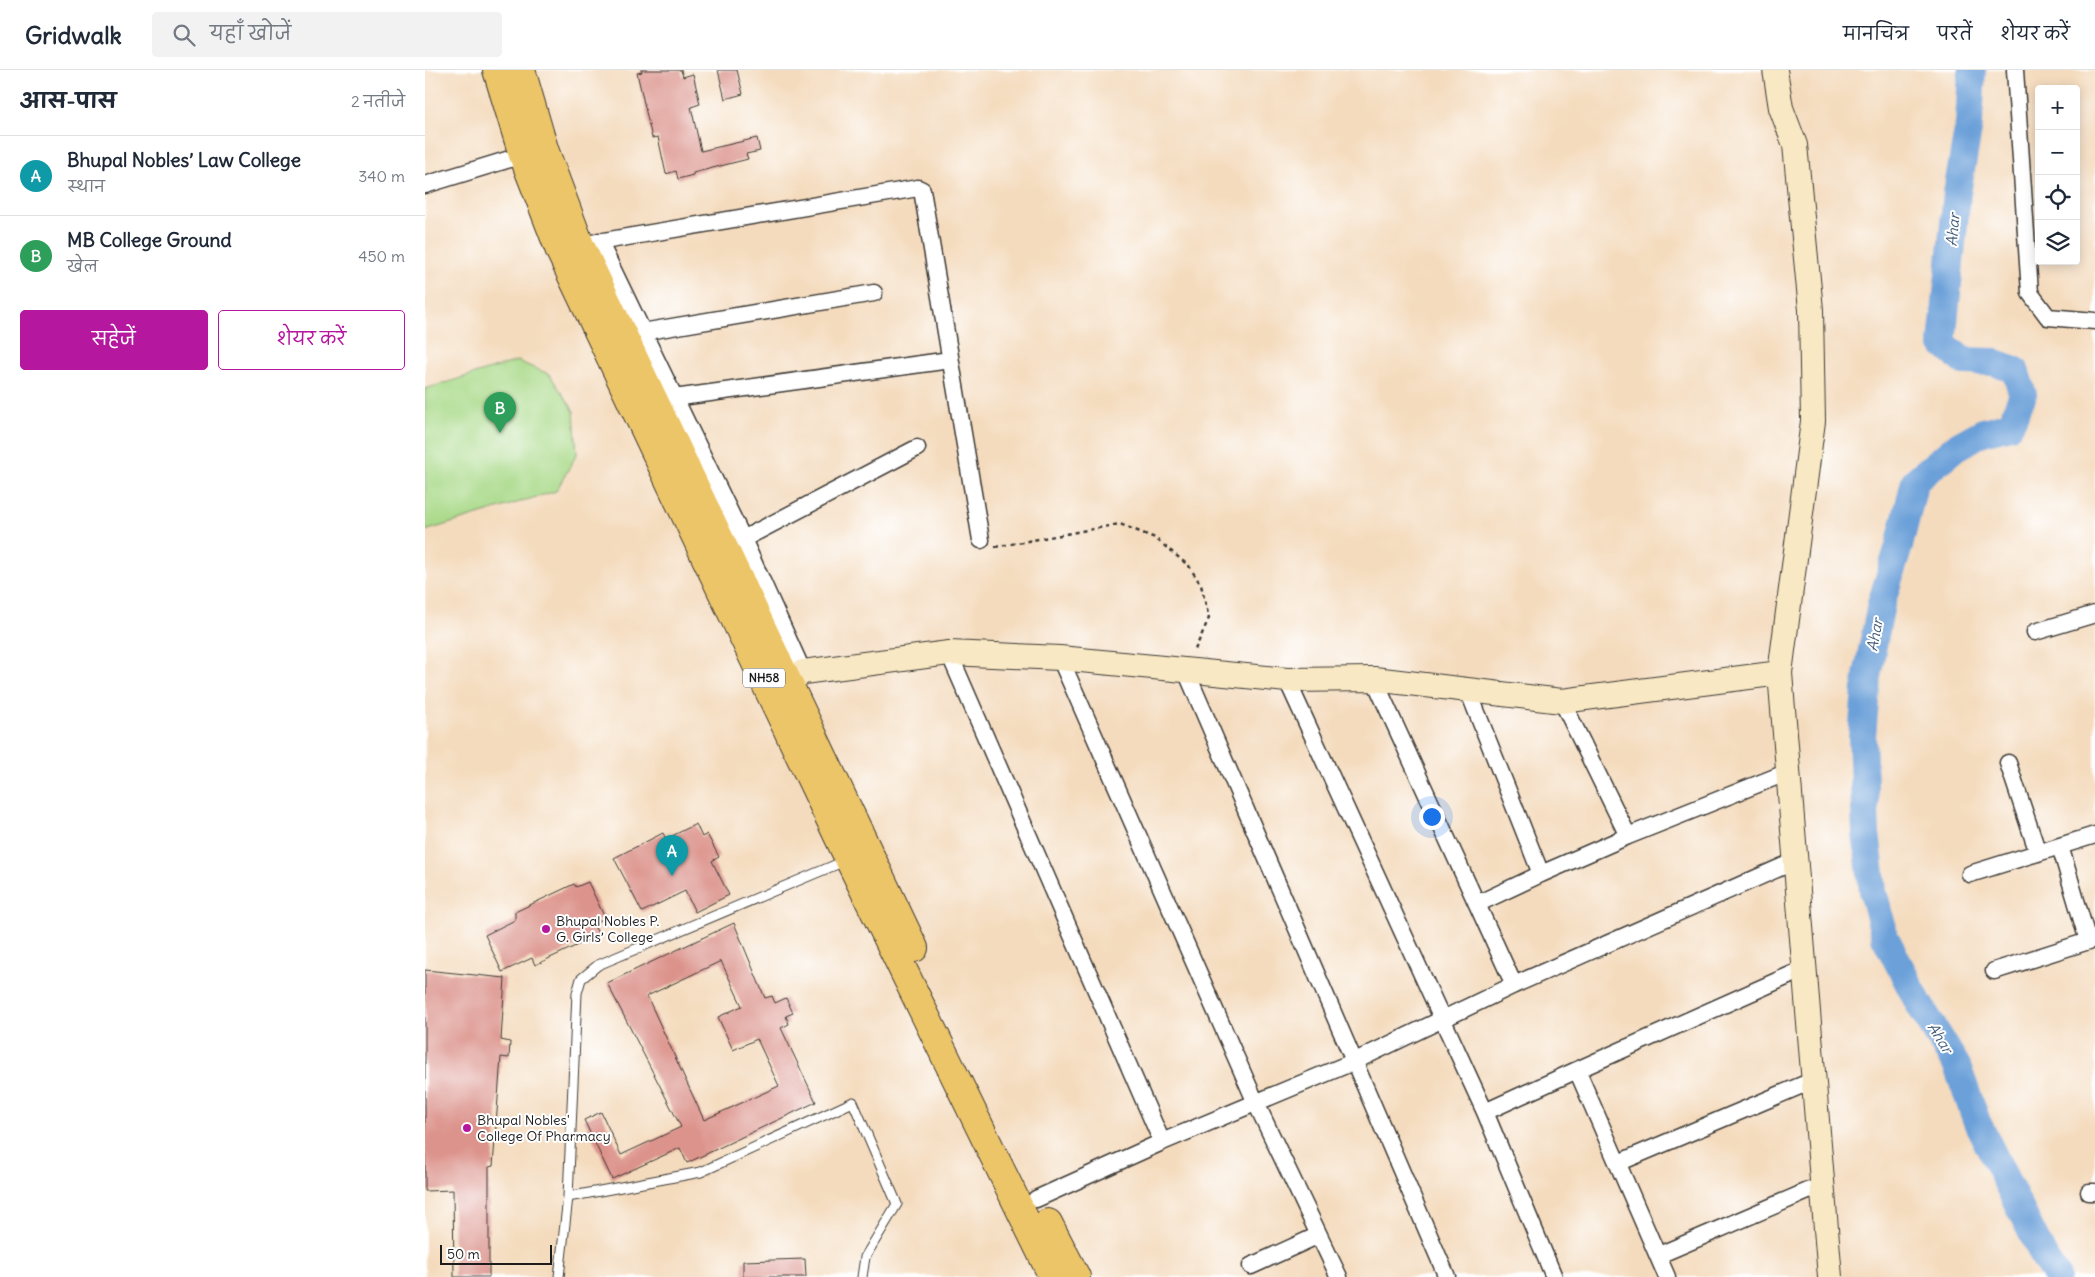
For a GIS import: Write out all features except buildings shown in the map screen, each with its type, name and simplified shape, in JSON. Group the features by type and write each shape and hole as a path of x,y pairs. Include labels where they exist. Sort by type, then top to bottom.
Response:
{"highway":[{"name":"NH58","path":"497,70 523,155 561,251 1028,1202 1076,1277"},
{"name":"NH58","path":"521,70 544,149 796,677 858,855"},
{"name":"NH58","path":"1028,1202 1053,1277"}],"street":[{"path":"1775,70 1781,108 1795,145 1811,310 1813,421 1780,673 1830,1277"},
{"path":"2015,70 2030,293 2048,317 2095,321"},
{"path":"425,185 523,155"},
{"path":"981,540 922,190 919,188 589,243 642,332 743,539 796,677 949,653 1060,658 1287,680 1374,679 1563,701 1780,673"},
{"path":"642,332 874,293"},
{"path":"674,398 951,360"},
{"path":"743,539 917,448"},
{"path":"2035,632 2095,614"},
{"path":"949,653 1162,1142"},
{"path":"1060,658 1256,1103 1339,1277"},
{"path":"1186,671 1447,1277"},
{"path":"1374,679 1514,985"},
{"path":"1287,680 1485,1112 1554,1277"},
{"path":"1468,690 1541,874"},
{"path":"1563,701 1628,836"},
{"path":"2007,763 2038,853"},
{"path":"1477,904 1628,836 1788,772"},
{"path":"1970,874 2095,835"},
{"path":"1994,971 2092,940 2060,846"},
{"path":"1028,1202 1162,1142 1353,1062 1514,985 1795,861"},
{"path":"1485,1112 1804,969"},
{"path":"1577,1070 1667,1277"},
{"path":"1618,1163 1813,1080"},
{"path":"1659,1255 1823,1186"},
{"path":"1251,1266 1319,1235"}],"lane":[{"path":"559,1277 568,1197 577,993 581,979 598,965 858,855"},
{"path":"568,1197 701,1172 853,1102 897,1204 865,1257 862,1277"}],"path":[{"path":"981,540 993,548 1120,524 1155,538 1189,566 1201,585 1209,618 1186,671"}],"green space":[{"path":"517,361 549,374 574,411 577,454 556,491 425,531 425,389"}],"waterway":[{"name":"Ahar","path":"1972,70 1969,124 1957,193 1942,343 1963,361 1994,362 2015,370 2023,395 2010,425 1983,432 1956,447 1915,481 1899,546 1881,604 1867,676 1862,737 1866,833 1873,891 1885,937 1919,1004 1957,1066 1977,1122 2044,1257 2057,1277"}],"place":[{"name":"MB College Ground","path":"500,433"},
{"name":"Bhupal Nobles’ Law College","path":"672,876"},
{"name":"Bhupal Nobles P. G. Girls’ College","path":"546,929"},
{"name":"Bhupal Nobles' College Of Pharmacy","path":"467,1128"}]}
